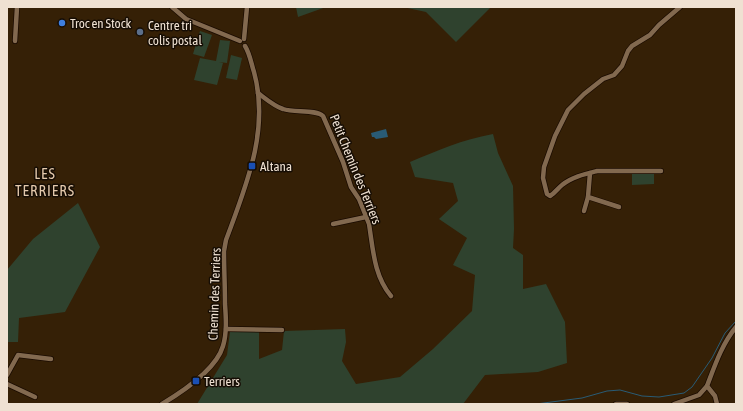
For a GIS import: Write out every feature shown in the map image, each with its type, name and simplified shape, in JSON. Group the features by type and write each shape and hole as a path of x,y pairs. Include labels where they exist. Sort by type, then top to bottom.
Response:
{"street":[{"path":"15,41 17,7"},
{"path":"172,7 186,19 242,40 247,7"},
{"path":"661,171 597,171 571,179 550,196 547,194 543,178 544,168 555,136 568,110 584,94 603,80 614,75 622,66 628,51 632,46 650,35 658,25 680,7"},
{"name":"Chemin des Terriers","path":"163,404 196,381 210,368 224,346 226,329 224,251 226,240 243,195 254,157 260,112 257,83 248,51 245,46 247,42 242,40"},
{"name":"Petit Chemin des Terriers","path":"258,93 283,109 296,112 317,113 323,116 343,162 351,187 359,199 369,224 377,272 386,290 391,296"},
{"path":"584,211 588,197 590,173"},
{"path":"588,197 619,207"},
{"path":"332,224 366,217"},
{"path":"674,404 699,395 707,386 719,356 728,338 736,327"},
{"path":"226,329 282,330"},
{"path":"7,375 18,355 51,359"},
{"path":"7,384 35,397"},
{"path":"707,386 715,396 717,404"},
{"path":"616,404 626,404"}],"green space":[{"path":"296,7 326,7 298,17"},
{"path":"403,7 491,7 456,42 426,12"},
{"path":"200,31 212,35 204,57 193,54"},
{"path":"220,40 230,41 227,63 219,62 223,63 217,85 194,80 200,58 216,61"},
{"path":"231,55 242,58 237,80 226,78"},
{"path":"493,134 498,153 513,186 513,248 523,255 523,289 546,284 565,322 567,363 538,372 485,375 463,404 197,404 227,355 230,332 259,332 259,359 282,350 284,331 345,329 346,342 342,361 356,384 400,377 433,349 472,311 475,275 453,265 467,238 439,219 458,201 453,183 415,177 410,162 460,142"},
{"path":"654,173 654,184 632,185 632,174"},
{"path":"78,203 100,247 65,312 19,318 18,342 7,342 7,270 33,239"}],"water":[{"path":"386,129 388,137 376,139 372,137 371,133"}],"waterway":[{"path":"536,404 582,398 607,391 620,390 642,396 659,397 684,393 692,387 712,358 725,333 736,321"}],"place":[{"name":"Troc en Stock","path":"62,23"},
{"name":"Centre tri colis postal","path":"140,32"},
{"name":"Altana","path":"252,166"},
{"name":"Terriers","path":"196,381"}],"district":[{"name":"LES TERRIERS","path":"45,182"}]}
